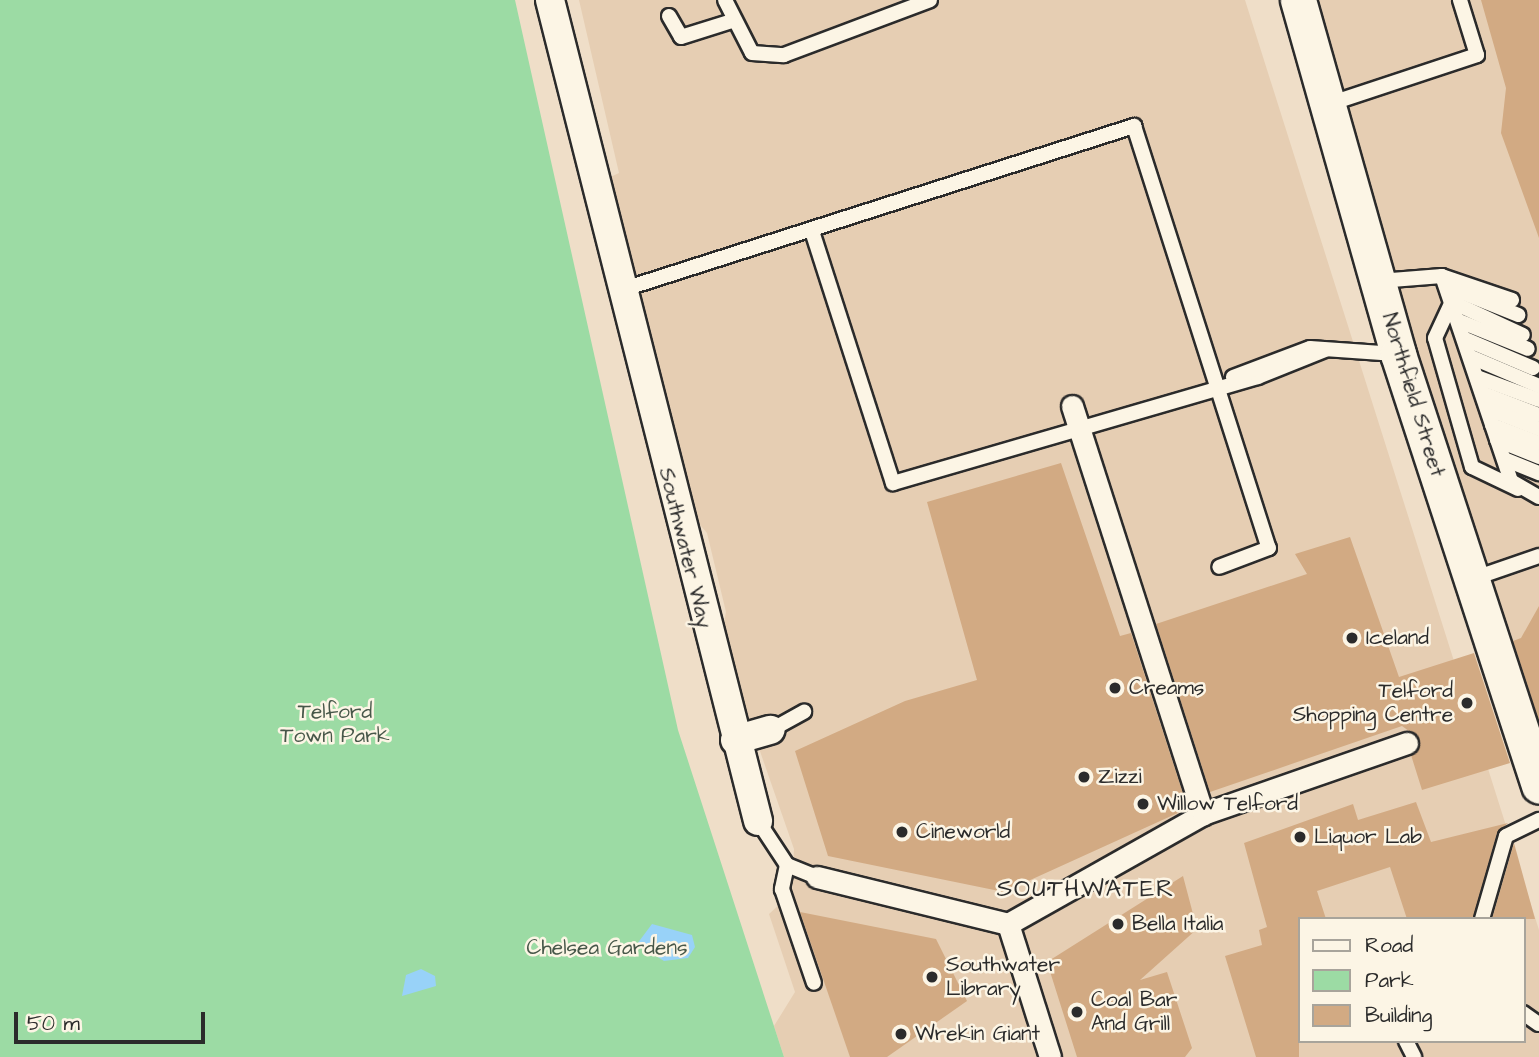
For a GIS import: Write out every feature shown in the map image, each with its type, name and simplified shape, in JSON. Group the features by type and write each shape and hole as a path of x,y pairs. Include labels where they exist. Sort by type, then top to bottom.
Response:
{"street":[{"name":"Southwater Way","path":"550,0 735,740 758,821"},
{"name":"Northfield Street","path":"1298,0 1398,354 1539,786"},
{"path":"1072,406 1203,814"},
{"path":"735,740 771,730"},
{"path":"817,877 1008,924 1203,814 1407,743"},
{"path":"1008,924 1050,1057"}],"lane":[{"path":"725,0 732,21 752,54 784,55 930,0"},
{"path":"1329,104 1477,55 1460,0"},
{"path":"669,16 681,37 732,21"},
{"path":"621,290 1134,126 1269,548 1219,567"},
{"path":"812,231 893,482 1081,428 1216,385 1270,359 1325,350 1398,354"},
{"path":"1378,281 1444,281 1512,300"},
{"path":"1444,281 1497,440 1521,491"},
{"path":"1444,281 1518,316"},
{"path":"1452,302 1523,335"},
{"path":"1452,302 1435,338 1472,467 1539,497"},
{"path":"1459,321 1528,349"},
{"path":"1465,339 1533,368"},
{"path":"1471,357 1539,386"},
{"path":"1478,377 1539,400"},
{"path":"1482,393 1539,415"},
{"path":"1488,409 1539,429"},
{"path":"1492,425 1539,443"},
{"path":"1497,440 1539,457"},
{"path":"1504,459 1539,473"},
{"path":"1471,579 1539,556"},
{"path":"771,730 804,712"},
{"path":"1483,917 1506,836 1539,820"},
{"name":"Southwater Way","path":"758,821 787,865"},
{"path":"814,982 782,889 787,865 817,877"}],"shaded area":[{"path":"579,0 1245,0 1539,930 1539,1057 784,1057 774,1026 795,992 769,914 792,893 794,849 721,639 726,612 707,533 689,512 604,180 619,173"},
{"path":"1313,0 1539,0 1539,742 1475,545"}],"green space":[{"name":"Telford Town Park","path":"0,0 515,0 678,730 784,1057 0,1057"}],"water":[{"path":"652,924 692,935 695,947 688,958 664,961 637,944"},
{"path":"421,969 435,976 436,986 402,996 406,975"}],"building":[{"path":"1481,0 1539,0 1539,238 1501,133 1506,88"},
{"path":"1061,463 1120,636 1131,633 1185,800 1177,803 1180,812 1004,892 828,856 795,751 905,701 977,680 927,502"},
{"path":"1350,537 1399,677 1474,653 1510,763 1422,790 1411,755 1420,739 1402,726 1210,792 1156,624 1307,574 1295,554"},
{"path":"1539,606 1539,721 1513,641 1521,638"},
{"path":"1416,802 1431,842 1508,823 1497,833 1474,917 1406,917 1390,867 1317,891 1325,917 1298,917 1299,1057 1256,1057 1225,956 1262,945 1259,930 1267,927 1244,843 1353,804 1358,820"},
{"path":"1514,843 1535,919 1493,917"},
{"path":"1183,876 1197,929 1140,980 1167,972 1192,1048 1185,1057 1077,1057 1047,962"},
{"path":"800,912 936,939 967,1001 887,1057 850,1057"}],"place":[{"name":"Iceland","path":"1352,638"},
{"name":"Creams","path":"1115,688"},
{"name":"Telford Shopping Centre","path":"1467,703"},
{"name":"Zizzi","path":"1084,777"},
{"name":"Willow Telford","path":"1143,804"},
{"name":"Cineworld","path":"902,832"},
{"name":"Liquor Lab","path":"1300,837"},
{"name":"Bella Italia","path":"1118,924"},
{"name":"Southwater Library","path":"932,977"},
{"name":"Coal Bar And Grill","path":"1077,1012"},
{"name":"Wrekin Giant","path":"901,1034"}],"district":[{"name":"SOUTHWATER","path":"1086,890"}],"park label":[{"name":"Chelsea Gardens","path":"607,948"}]}
